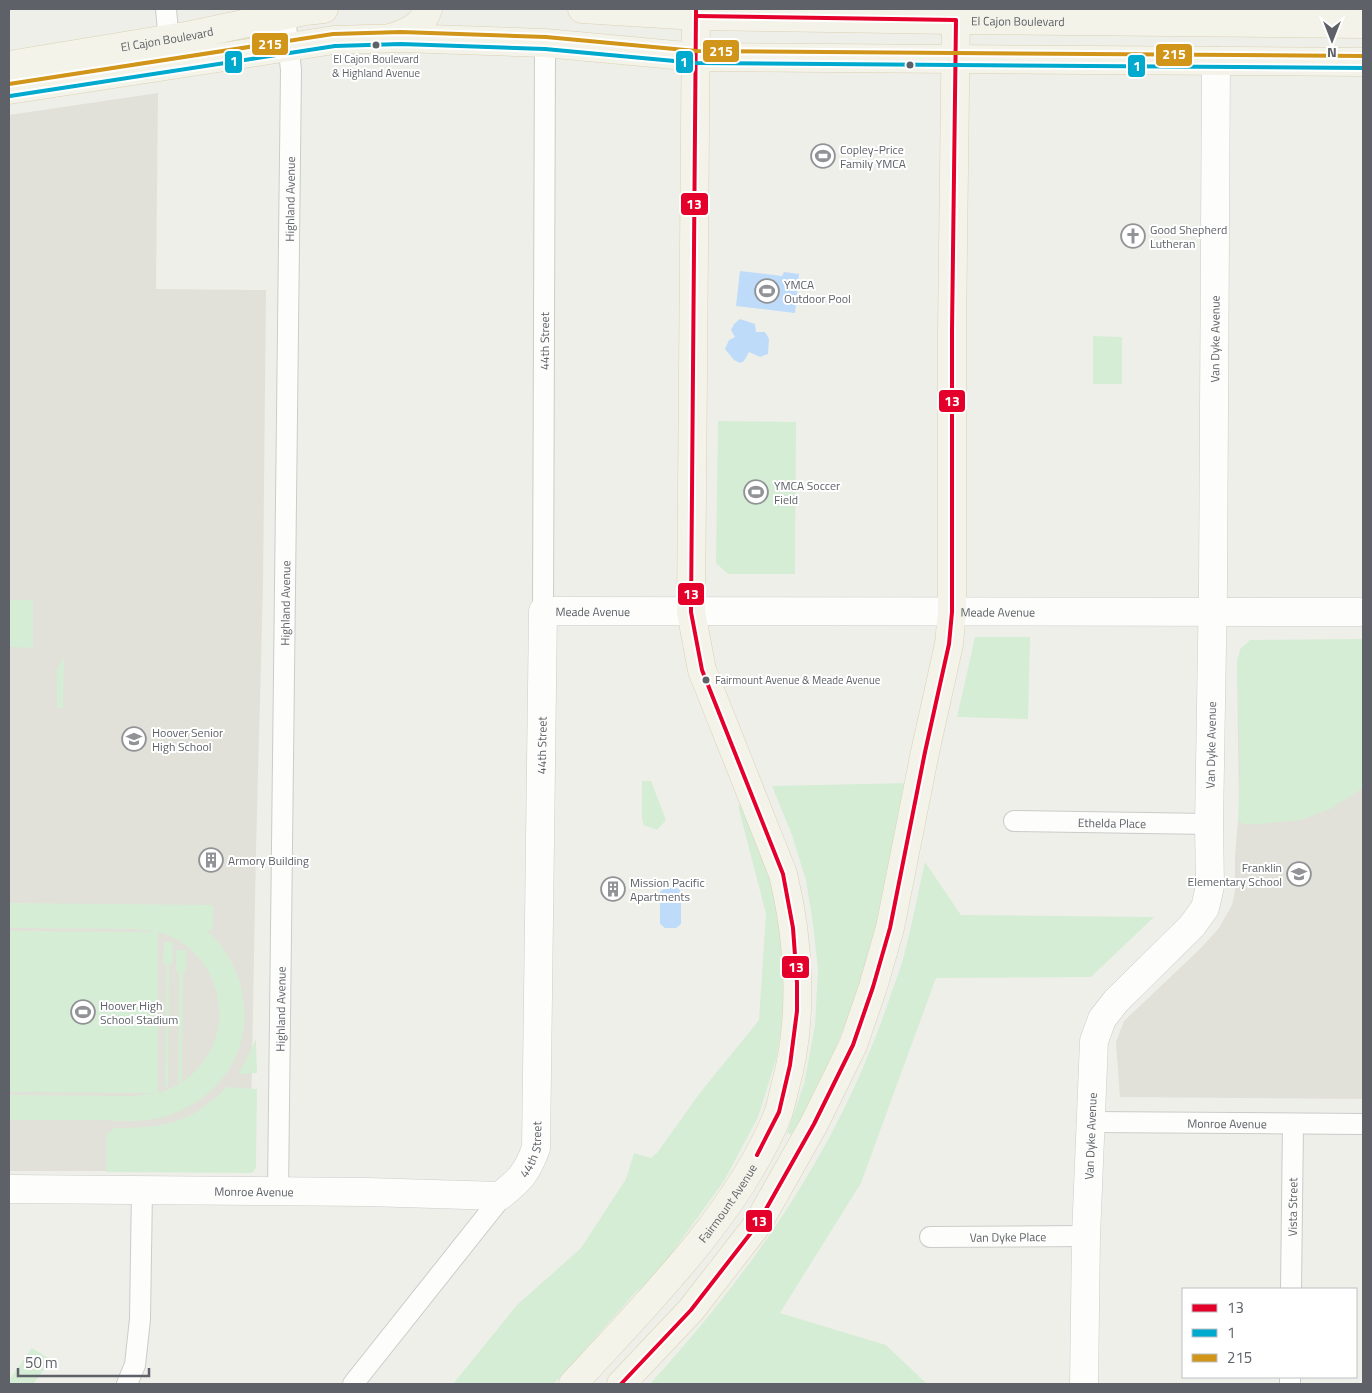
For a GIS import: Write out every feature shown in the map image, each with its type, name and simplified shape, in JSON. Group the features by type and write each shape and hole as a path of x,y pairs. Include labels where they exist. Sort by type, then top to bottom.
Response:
{"main road":[{"name":"El Cajon Boulevard","path":"9,90 170,52 285,16 324,9"},
{"path":"390,38 410,31 425,18 428,9"},
{"name":"El Cajon Boulevard","path":"591,10 956,15 1218,16 1363,24"},
{"path":"545,43 550,27 575,27 585,24 591,10"},
{"name":"Fairmount Avenue","path":"573,1384 674,1273 727,1205 753,1162 777,1116 789,1075 794,1039 798,975 790,905 783,874 702,670 690,612 696,12"},
{"path":"621,1384 691,1310 757,1224 814,1124 853,1044 890,928 949,644 952,612 952,331 956,15"},
{"name":"El Cajon Boulevard","path":"9,65 170,52 289,46 334,40 390,38 545,43 696,57 1363,62"}],"street":[{"path":"166,9 170,52"},
{"name":"Highland Avenue","path":"278,1191 292,70 285,16"},
{"name":"44th Street","path":"353,1384 490,1212 500,1196 522,1177 530,1164 536,1148 543,611 545,43"},
{"name":"Van Dyke Avenue","path":"1084,1384 1086,1236 1094,1041 1102,1020 1116,1001 1192,926 1205,908 1210,886 1216,61"},
{"name":"Meade Avenue","path":"543,611 1363,612"},
{"name":"Ethelda Place","path":"1014,821 1209,824"},
{"name":"Monroe Avenue","path":"1091,1122 1363,1124"},
{"name":"Vista Street","path":"1291,1288 1293,1124"},
{"name":"Monroe Avenue","path":"9,1189 433,1193 500,1196"},
{"path":"127,1384 136,1365 140,1319 142,1190"},
{"name":"Van Dyke Place","path":"930,1237 1086,1236"}],"shaded area":[{"name":"Hoover Senior High School","path":"158,93 156,289 266,290 263,586 250,1171 9,1171 9,115"},
{"name":"Franklin Elementary School","path":"1363,639 1363,1099 1120,1097 1116,1042 1124,1021 1201,948 1219,928 1232,905 1235,891 1235,856 1239,808 1237,661 1241,648"}],"green space":[{"path":"1093,336 1122,337 1122,384 1093,384"},
{"name":"YMCA Soccer Field","path":"718,421 796,422 795,574 728,574 716,563"},
{"path":"9,600 33,600 33,648 9,647"},
{"path":"975,637 1030,637 1028,719 957,717"},
{"path":"1363,639 1363,788 1330,809 1301,820 1246,825 1238,821 1240,771 1237,661 1241,648 1250,640"},
{"path":"64,657 63,708 57,708 57,668"},
{"path":"642,781 651,781 666,820 657,830 643,825"},
{"path":"907,783 886,887 866,964 837,1045 796,1136 787,1133 804,1084 815,1025 818,970 806,880 792,835 772,786"},
{"path":"744,802 769,873 782,929 786,1001 776,1060 758,1117 724,1181 655,1276 636,1292 554,1384 453,1384 517,1305 581,1248 626,1179 634,1153 651,1158 657,1153 699,1094 759,1020 766,914 738,806"},
{"path":"925,862 961,915 1154,917 1091,977 936,978 861,1183 780,1313 886,1345 927,1384 650,1384 689,1340 760,1249 821,1153 871,1049 897,978 908,940"},
{"name":"Hoover High School Stadium","path":"9,903 213,905 213,930 207,930 225,951 237,973 241,986 244,1011 241,1043 235,1059 226,1074 201,1099 170,1115 153,1119 140,1121 9,1120 9,1095 136,1096 154,1093 9,1092 9,931 155,932 137,929 9,928","holes":["158,932 180,941 197,955 209,973 217,994 219,1015 216,1037 207,1057 191,1075 184,1081 158,1093"]},
{"path":"164,942 173,942 173,963 169,964 168,1087 165,1087 166,964 163,963"},
{"path":"176,950 186,950 186,971 183,972 182,1082 178,1082 179,972 176,971"},
{"path":"256,1039 257,1073 239,1074"},
{"path":"227,1087 257,1089 256,1168 252,1173 106,1172 106,1133 110,1133 114,1128 148,1127 176,1121 201,1109"},
{"path":"32,1348 52,1360 33,1384 9,1384 9,1380"}],"water":[{"name":"YMCA Outdoor Pool","path":"740,271 782,276 784,272 799,274 795,313 736,306"},
{"path":"740,319 755,324 756,332 765,332 769,339 768,354 760,357 749,352 744,361 740,363 734,360 725,349 729,340 735,337 731,330"},
{"path":"665,888 677,888 681,891 681,924 676,928 665,928 660,924 660,892"}],"transit line":[{"name":"13","path":"696,9 691,612 702,670 783,874 793,928 797,983 797,1011 790,1065 779,1112 757,1155"},
{"name":"13","path":"621,1384 691,1310 757,1225 814,1124 853,1045 873,987 890,928 925,752 949,644 952,612 952,331 956,20 696,16"},
{"name":"215","path":"9,84 333,34 401,32 546,37 696,51 1363,56"},
{"name":"1","path":"10,96 335,46 401,44 545,49 696,63 1363,68"}],"place":[{"name":"El Cajon Boulevard & Highland Avenue","path":"376,45"},
{"name":"Copley-Price Family YMCA","path":"823,156"},
{"name":"Good Shepherd Lutheran","path":"1133,236"},
{"name":"YMCA Outdoor Pool","path":"767,291"},
{"name":"YMCA Soccer Field","path":"756,492"},
{"name":"Fairmount Avenue & Meade Avenue","path":"706,680"},
{"name":"Hoover Senior High School","path":"134,739"},
{"name":"Armory Building","path":"211,860"},
{"name":"Franklin Elementary School","path":"1299,874"},
{"name":"Mission Pacific Apartments","path":"613,889"},
{"name":"Hoover High School Stadium","path":"83,1012"}]}
